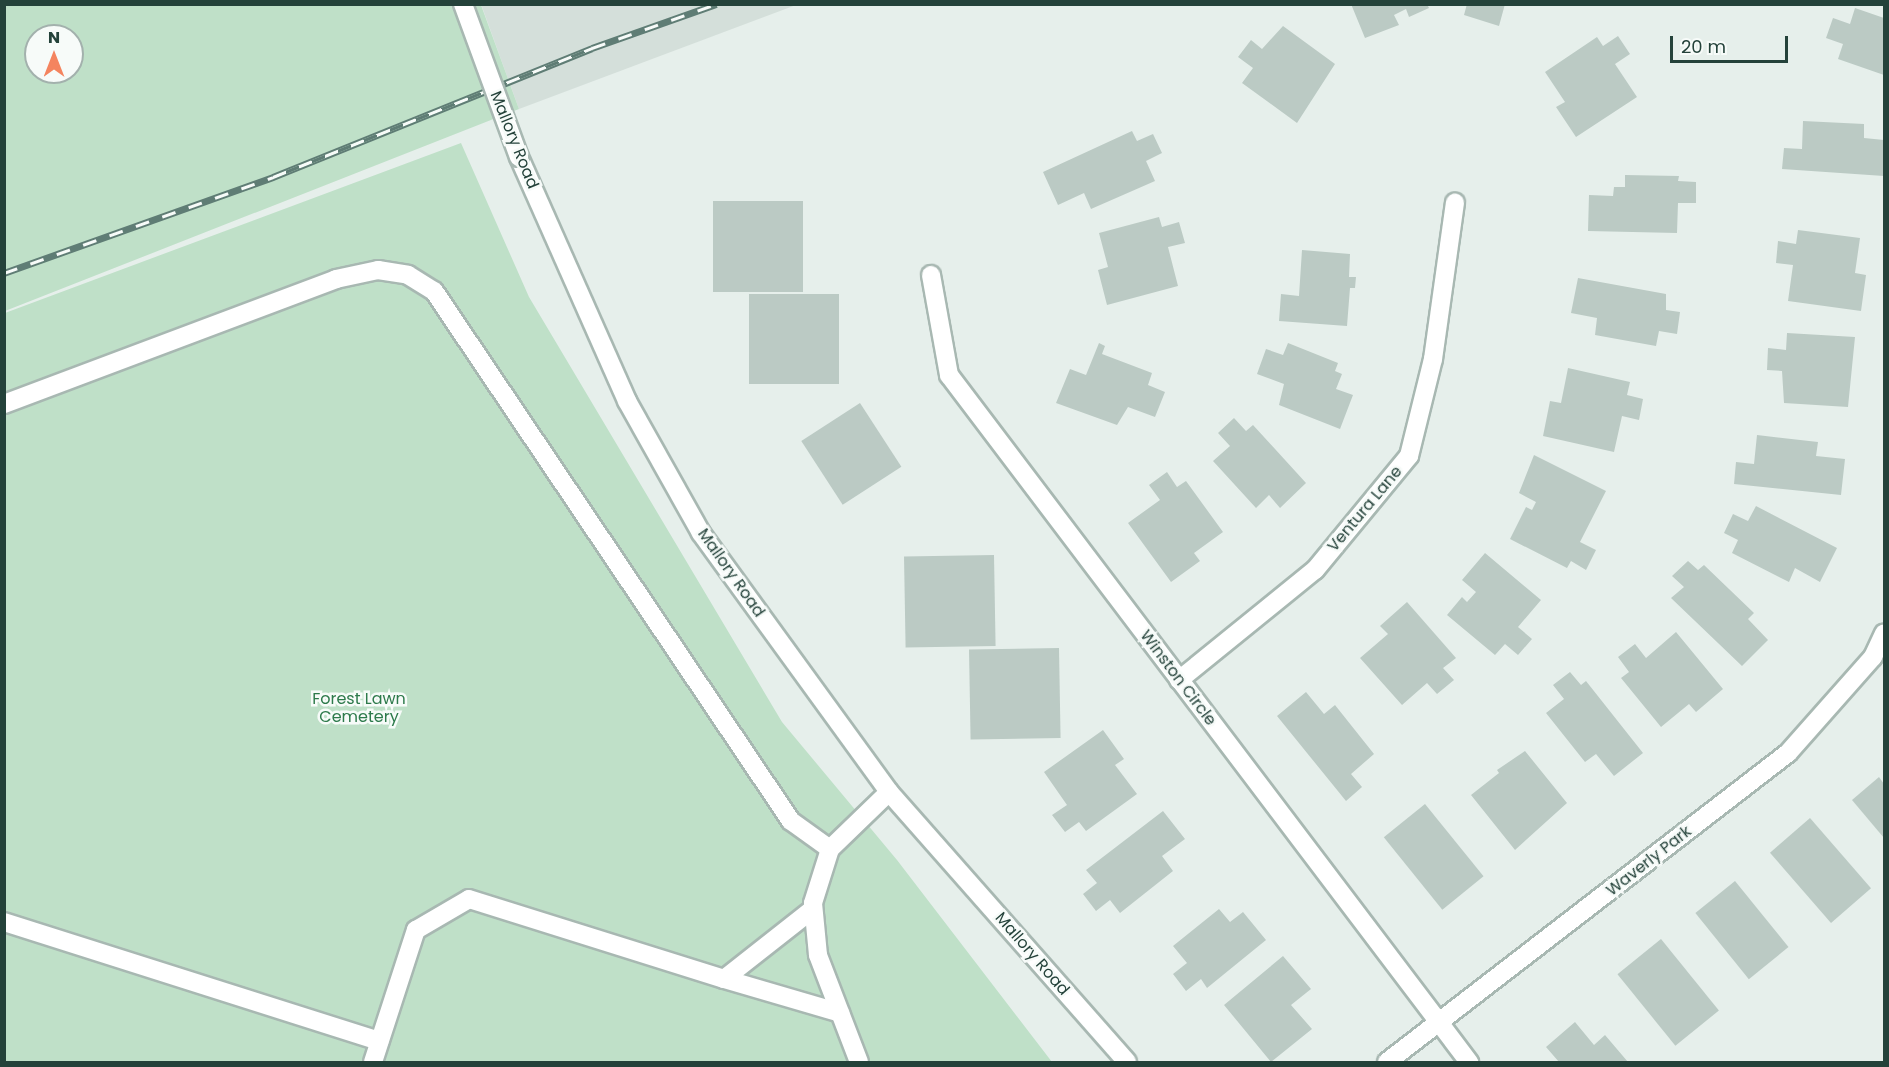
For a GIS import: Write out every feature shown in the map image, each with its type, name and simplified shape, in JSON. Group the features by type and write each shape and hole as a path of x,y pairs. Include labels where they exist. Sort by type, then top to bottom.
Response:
{"street":[{"name":"Mallory Road","path":"463,4 519,157 627,401 701,532 889,792 1127,1062"},
{"name":"Ventura Lane","path":"1179,680 1315,570 1409,456 1434,359 1455,203"},
{"path":"4,404 336,279 378,270 408,275 434,291 791,821 830,849"},
{"name":"Winston Circle","path":"931,275 949,375 1469,1062"},
{"name":"Waverly Park","path":"1387,1062 1788,753 1873,657 1884,633"},
{"path":"859,1062 818,955 813,909 830,849 889,792"},
{"path":"373,1062 416,930 469,899 840,1013"},
{"path":"724,979 813,909"},
{"path":"4,922 380,1041"}],"shaded area":[{"path":"481,4 796,5 519,109"}],"green space":[{"path":"5,5 481,5 519,109 5,311"},
{"name":"Forest Lawn Cemetery","path":"461,143 529,297 782,722 897,860 1052,1062 5,1062 5,313"}],"building":[{"path":"1351,4 1427,4 1429,8 1409,17 1406,9 1394,15 1399,25 1365,38"},
{"path":"1467,4 1505,4 1499,26 1464,15"},
{"path":"1855,8 1884,18 1884,75 1838,59 1843,44 1826,38 1833,18 1850,24"},
{"path":"1283,26 1335,64 1297,123 1242,83 1253,68 1238,57 1251,40 1262,49"},
{"path":"1618,36 1630,54 1615,64 1637,97 1576,137 1556,107 1565,102 1545,72 1597,37 1603,46"},
{"path":"1803,121 1864,124 1864,138 1884,140 1884,176 1782,169 1784,148 1802,149"},
{"path":"1132,131 1137,141 1153,134 1162,153 1146,161 1155,181 1091,209 1084,193 1058,205 1043,172"},
{"path":"1625,175 1679,176 1678,181 1696,182 1696,203 1678,203 1677,233 1588,231 1589,195 1613,196 1614,187 1625,187"},
{"path":"713,201 803,201 803,292 713,292"},
{"path":"1159,217 1162,227 1179,222 1185,243 1168,247 1178,286 1107,305 1098,270 1108,267 1099,233"},
{"path":"1798,230 1860,238 1855,273 1866,275 1861,311 1788,301 1793,265 1776,263 1778,241 1796,244"},
{"path":"1302,250 1350,254 1349,277 1356,277 1355,288 1350,288 1347,326 1279,321 1281,294 1299,296"},
{"path":"1578,278 1666,294 1666,310 1680,312 1677,334 1659,331 1656,346 1595,335 1597,318 1571,313"},
{"path":"749,294 839,294 839,384 749,384"},
{"path":"1787,333 1855,337 1848,407 1784,403 1782,371 1767,370 1768,348 1786,350"},
{"path":"1099,343 1105,346 1102,354 1152,373 1148,385 1165,392 1155,417 1128,407 1117,425 1056,403 1070,369 1086,375"},
{"path":"1288,343 1338,363 1335,371 1342,374 1336,389 1353,395 1340,429 1279,405 1284,384 1257,374 1266,349 1283,355"},
{"path":"1568,368 1630,382 1627,395 1643,399 1639,420 1622,416 1614,452 1543,436 1550,401 1561,403"},
{"path":"860,403 901,467 843,505 801,441"},
{"path":"1234,418 1246,431 1253,425 1306,483 1280,508 1269,495 1256,508 1213,461 1230,446 1218,433"},
{"path":"1757,435 1818,442 1816,456 1845,459 1841,495 1734,484 1736,462 1754,464"},
{"path":"1534,455 1606,491 1580,542 1596,550 1586,570 1571,561 1567,568 1510,539 1526,507 1532,510 1536,502 1519,493"},
{"path":"1167,472 1177,487 1186,481 1223,532 1194,553 1200,561 1171,582 1128,523 1160,500 1149,485"},
{"path":"1756,506 1837,548 1820,582 1795,568 1789,582 1732,553 1738,540 1724,533 1733,514 1748,521"},
{"path":"1485,553 1541,600 1518,627 1532,639 1518,655 1505,644 1495,655 1447,615 1462,597 1467,602 1476,592 1462,580"},
{"path":"994,555 996,646 906,648 904,557"},
{"path":"1688,561 1698,570 1704,565 1754,613 1748,619 1768,640 1742,666 1671,598 1684,587 1672,576"},
{"path":"1407,602 1456,658 1443,668 1454,680 1437,694 1427,683 1402,705 1360,658 1388,634 1380,626"},
{"path":"1676,632 1723,689 1696,712 1689,704 1661,727 1621,678 1629,672 1618,657 1635,644 1646,658"},
{"path":"1059,648 1061,738 971,740 969,650"},
{"path":"1570,672 1581,685 1586,681 1643,753 1614,776 1596,754 1585,762 1546,713 1564,699 1553,685"},
{"path":"1306,692 1324,714 1335,705 1374,754 1351,774 1362,787 1346,801 1277,716"},
{"path":"1103,730 1124,759 1115,765 1137,794 1086,831 1079,822 1065,832 1052,815 1067,805 1044,772"},
{"path":"1525,751 1567,803 1515,850 1471,795 1499,773 1497,770"},
{"path":"1879,777 1884,784 1884,838 1852,800"},
{"path":"1425,804 1484,876 1442,910 1384,837"},
{"path":"1163,811 1185,839 1162,856 1173,871 1120,913 1110,900 1096,911 1083,894 1097,883 1086,870"},
{"path":"1810,818 1871,888 1831,923 1770,853"},
{"path":"1735,881 1788,947 1749,979 1695,913"},
{"path":"1219,909 1230,922 1243,912 1266,940 1207,988 1201,979 1186,991 1173,974 1187,963 1173,946"},
{"path":"1661,939 1719,1010 1675,1046 1617,974"},
{"path":"1283,956 1311,989 1291,1005 1312,1029 1271,1062 1224,1005"},
{"path":"1575,1022 1594,1045 1605,1035 1628,1062 1559,1062 1546,1047"}],"railway":[{"path":"4,273 273,177 592,48 716,4"}]}
